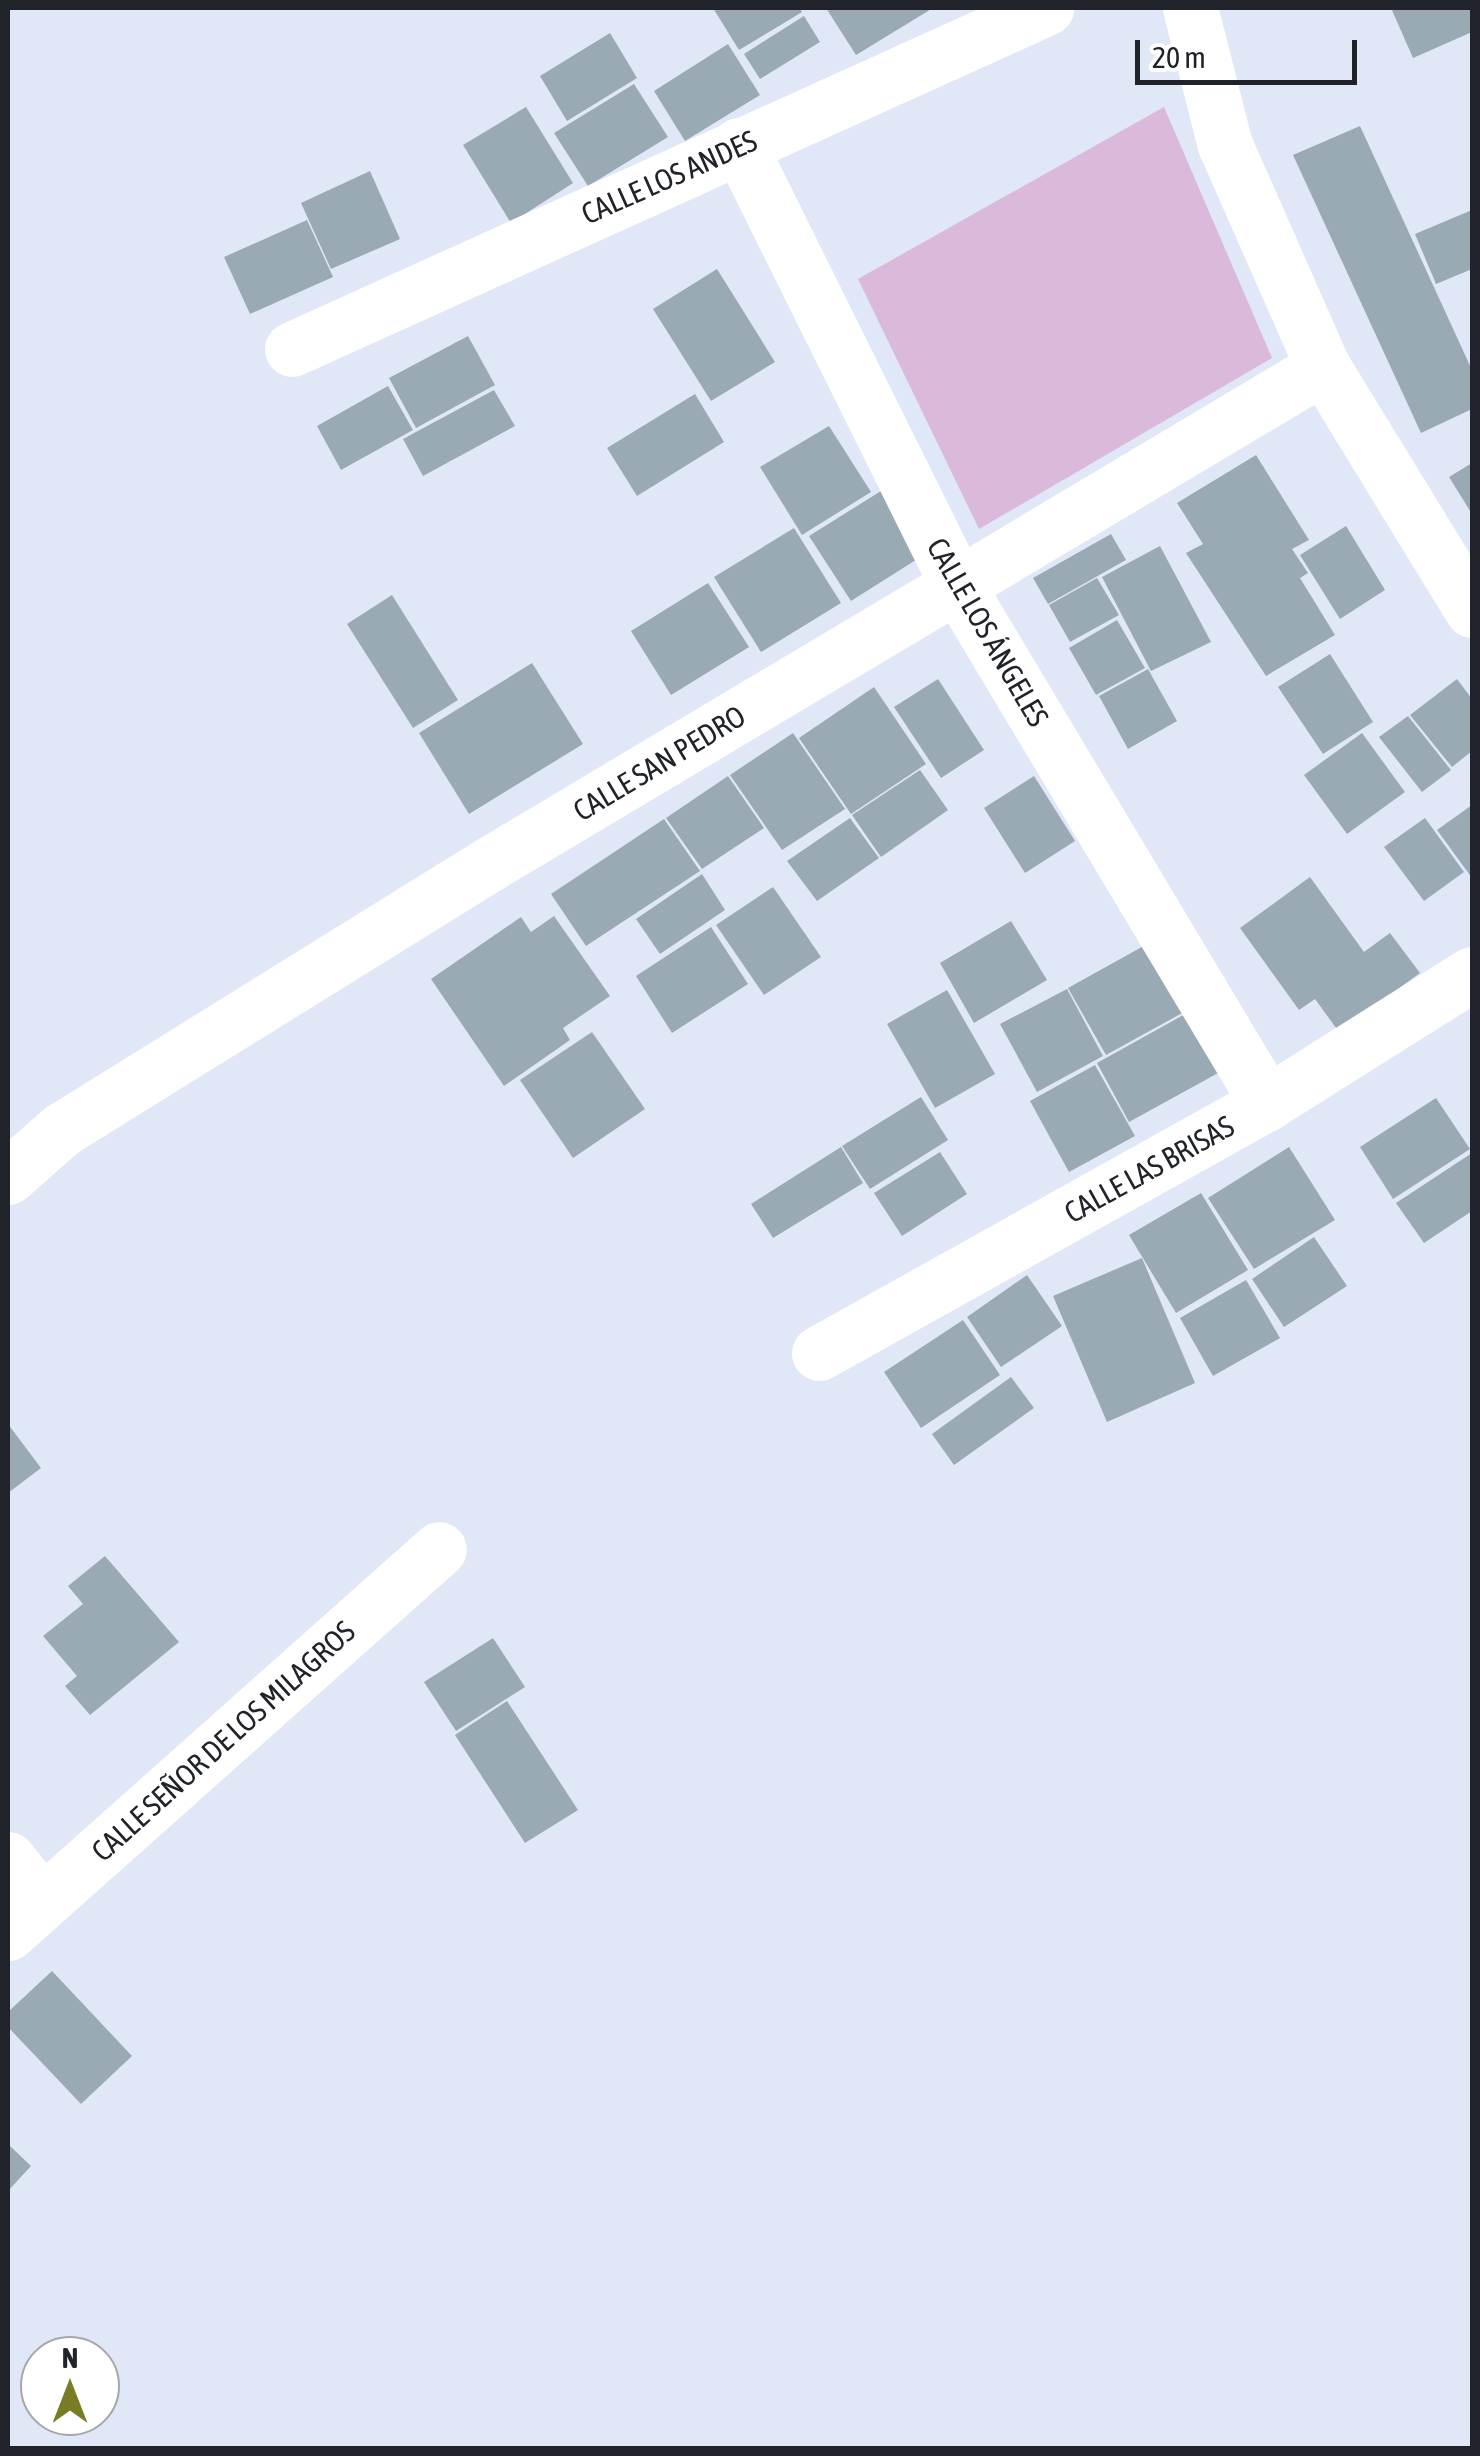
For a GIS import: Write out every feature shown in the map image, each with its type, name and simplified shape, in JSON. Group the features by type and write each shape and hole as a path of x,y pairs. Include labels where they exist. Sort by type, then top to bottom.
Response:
{"street":[{"name":"CALLE LOS ANDES","path":"292,349 1046,8"},
{"path":"1190,8 1225,145 1322,366 1472,610"},
{"name":"CALLE LOS ÁNGELES","path":"739,145 957,586 1267,1103"},
{"name":"CALLE SAN PEDRO","path":"8,1177 60,1130 110,1099 1322,366"},
{"name":"CALLE LAS BRISAS","path":"819,1353 1267,1103 1472,974"},
{"name":"CALLE SEÑOR DE LOS MILAGROS","path":"25,1918 438,1550"},
{"path":"8,1858 25,1918"}],"shaded area":[{"path":"1164,107 1272,358 979,529 858,279"}],"building":[{"path":"713,8 799,8 802,12 739,50"},
{"path":"826,8 933,8 856,55"},
{"path":"1391,8 1472,8 1472,32 1413,58"},
{"path":"804,16 820,42 760,79 744,54"},
{"path":"610,33 637,78 567,121 540,76"},
{"path":"728,44 760,95 685,141 654,91"},
{"path":"634,84 668,137 588,186 554,133"},
{"path":"526,107 573,183 511,223 463,145"},
{"path":"1360,126 1472,370 1472,409 1421,433 1293,155"},
{"path":"370,171 400,239 331,269 301,203"},
{"path":"1472,210 1472,269 1436,284 1415,234"},
{"path":"307,220 333,277 250,314 224,257"},
{"path":"717,269 775,362 711,401 653,309"},
{"path":"468,336 495,385 416,428 389,378"},
{"path":"388,386 413,430 341,470 317,426"},
{"path":"494,390 515,426 423,476 403,439"},
{"path":"695,394 724,442 637,496 607,448"},
{"path":"829,426 871,492 802,535 760,467"},
{"path":"1256,455 1309,540 1292,549 1308,573 1300,578 1335,635 1266,676 1186,553 1203,544 1177,503"},
{"path":"1472,463 1472,514 1449,477"},
{"path":"889,486 930,551 851,601 809,536"},
{"path":"1346,526 1385,590 1340,619 1300,555"},
{"path":"794,528 841,603 761,652 714,577"},
{"path":"1111,534 1126,560 1048,604 1033,578"},
{"path":"1160,546 1211,642 1151,671 1102,577"},
{"path":"1097,578 1119,615 1070,642 1049,605"},
{"path":"708,583 749,647 671,695 631,631"},
{"path":"392,595 458,700 413,728 347,624"},
{"path":"1117,620 1145,668 1096,695 1069,648"},
{"path":"1330,654 1373,722 1323,754 1278,687"},
{"path":"532,663 583,744 469,814 419,733"},
{"path":"1148,669 1177,721 1128,749 1099,696"},
{"path":"938,679 984,750 941,778 894,707"},
{"path":"1457,679 1472,699 1472,751 1452,767 1410,715"},
{"path":"874,687 926,764 851,814 799,738"},
{"path":"1408,716 1451,770 1422,792 1379,737"},
{"path":"793,733 845,809 782,850 730,775"},
{"path":"1362,733 1405,792 1347,834 1304,775"},
{"path":"920,770 948,810 881,857 852,815"},
{"path":"728,776 764,828 702,869 666,818"},
{"path":"1034,776 1075,841 1025,873 984,808"},
{"path":"1472,805 1472,878 1437,830"},
{"path":"850,818 879,858 817,901 787,861"},
{"path":"1425,818 1464,872 1424,901 1384,847"},
{"path":"664,819 700,871 586,946 551,894"},
{"path":"702,874 725,910 660,954 636,919"},
{"path":"1310,877 1364,952 1390,933 1420,973 1339,1032 1315,999 1299,1010 1240,928"},
{"path":"773,887 821,957 764,995 716,925"},
{"path":"554,916 610,996 563,1028 570,1040 504,1086 431,979 521,917 531,932"},
{"path":"1011,921 1047,980 974,1023 940,963"},
{"path":"711,927 748,984 672,1033 636,976"},
{"path":"1158,938 1195,1006 1106,1055 1068,988"},
{"path":"1067,989 1103,1056 1037,1092 1000,1024"},
{"path":"947,990 995,1074 935,1108 887,1024"},
{"path":"1187,1013 1220,1072 1129,1122 1097,1063"},
{"path":"592,1032 645,1109 573,1158 520,1080"},
{"path":"1095,1065 1135,1136 1069,1172 1030,1101"},
{"path":"921,1097 948,1140 870,1189 842,1146"},
{"path":"1436,1098 1470,1149 1393,1199 1360,1147"},
{"path":"841,1147 863,1183 773,1238 751,1204"},
{"path":"1289,1147 1335,1220 1254,1269 1208,1198"},
{"path":"940,1152 967,1194 902,1236 874,1193"},
{"path":"1472,1153 1472,1211 1424,1243 1396,1203"},
{"path":"1201,1193 1248,1270 1176,1313 1129,1235"},
{"path":"1314,1237 1347,1286 1284,1327 1252,1279"},
{"path":"1142,1258 1195,1383 1107,1422 1053,1296"},
{"path":"1027,1275 1062,1326 1001,1367 967,1317"},
{"path":"1246,1280 1280,1338 1213,1376 1180,1318"},
{"path":"963,1320 1000,1375 921,1428 884,1372"},
{"path":"1011,1377 1034,1408 954,1465 932,1434"},
{"path":"8,1424 41,1468 8,1493"},
{"path":"105,1556 179,1642 90,1715 65,1686 77,1676 43,1636 83,1604 68,1586"},
{"path":"493,1638 525,1687 456,1731 424,1682"},
{"path":"507,1701 578,1810 525,1843 455,1735"},
{"path":"52,1971 132,2056 81,2104 8,2027 8,2012"},
{"path":"8,2144 31,2166 8,2191"}]}
